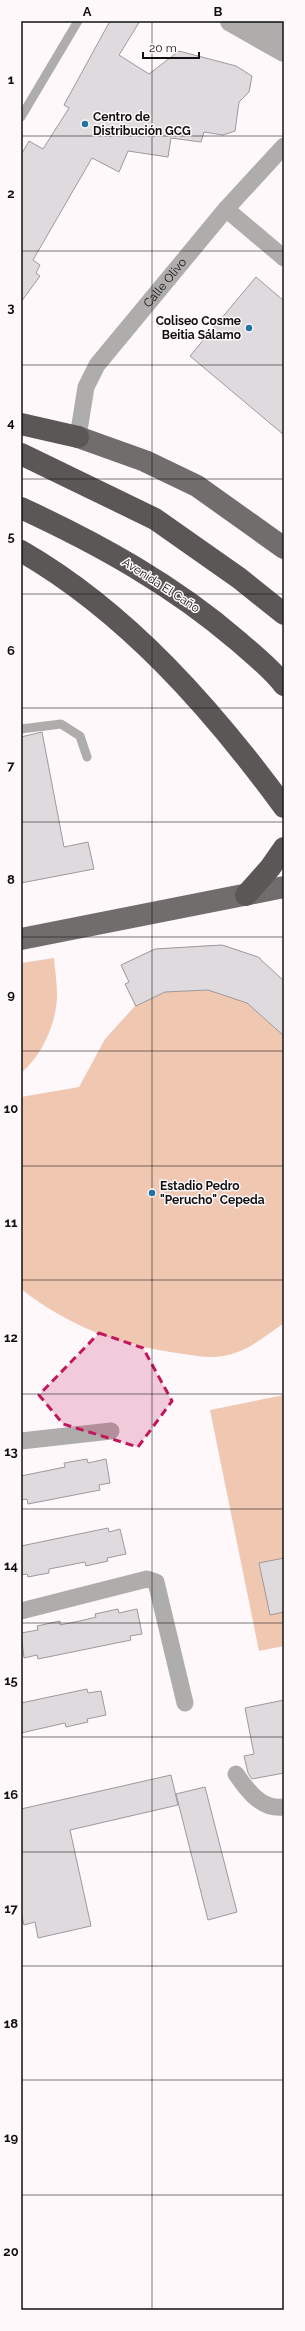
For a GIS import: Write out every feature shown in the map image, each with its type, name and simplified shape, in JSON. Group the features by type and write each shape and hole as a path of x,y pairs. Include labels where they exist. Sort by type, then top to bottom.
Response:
{"highway":[{"path":"21,424 78,437"},
{"path":"21,454 155,519 239,578 284,614"},
{"name":"Avenida El Caño","path":"21,508 70,531 127,562 208,616 275,673 284,685"},
{"path":"21,551 90,599 144,644 182,684 252,764 284,807"},
{"path":"246,894 270,868 284,848"}],"main road":[{"path":"78,437 145,461 197,486 284,548"},
{"path":"21,939 284,887"}],"street":[{"path":"266,21 284,32"},
{"path":"243,24 284,51"},
{"name":"Calle Olivo","path":"78,437 86,387 97,365 226,209 284,146"},
{"path":"226,209 284,258"},
{"path":"21,1442 111,1431"},
{"path":"21,1611 147,1579 156,1582 185,1703"},
{"path":"236,1774 249,1793 262,1803 284,1808"}],"lane":[{"path":"21,117 78,21"},
{"path":"21,729 61,724 80,736 87,757"}],"highlighted area":[{"path":"99,1333 143,1348 172,1401 138,1447 63,1424 39,1395"}],"shaded area":[{"name":"Estadio Pedro \"Perucho\" Cepeda","path":"213,945 222,948 223,945 261,958 260,964 269,967 284,981 284,1323 247,1348 223,1356 206,1357 134,1345 114,1339 76,1324 39,1302 21,1289 21,1097 79,1087 105,1039 135,1006 125,984 129,982 121,965 155,949"},
{"path":"54,958 57,995 51,1027 42,1048 29,1066 21,1073 21,963"},
{"path":"284,1395 284,1646 259,1651 210,1410"}],"building":[{"path":"110,21 140,21 119,55 149,74 179,51 236,66 252,76 249,92 239,102 235,131 223,135 204,132 201,142 171,138 168,157 128,151 119,172 92,158 33,260 40,265 36,273 40,276 21,302 21,155 29,141 43,149 69,108 64,105"},
{"name":"Coliseo Cosme Beitia Sálamo","path":"256,277 284,301 284,435 190,356"},
{"path":"42,732 64,847 88,842 94,869 21,883 21,737"},
{"path":"222,945 258,957 284,981 284,1036 247,1003 208,990 165,992 136,1006 125,984 129,982 121,965 155,949"},
{"path":"87,1459 88,1463 106,1459 110,1483 99,1485 100,1490 28,1504 27,1499 21,1500 21,1476 65,1467 64,1463"},
{"path":"108,1528 109,1532 120,1529 126,1554 107,1558 108,1561 86,1566 85,1562 49,1569 49,1573 28,1577 27,1574 21,1575 21,1546"},
{"path":"284,1558 284,1612 270,1615 259,1563"},
{"path":"118,1609 119,1613 137,1609 142,1634 130,1636 131,1640 38,1659 37,1655 24,1658 21,1633 38,1630 37,1626 60,1621 60,1625 80,1621 96,1617 95,1614"},
{"path":"87,1689 88,1693 101,1691 106,1715 87,1719 88,1722 66,1727 65,1723 21,1733 21,1703"},
{"path":"284,1700 284,1773 252,1779 248,1773 244,1756 254,1754 245,1708"},
{"path":"171,1775 178,1805 70,1830 91,1926 38,1938 35,1922 24,1925 21,1913 21,1809"},
{"path":"205,1787 237,1912 208,1920 176,1794"}],"place":[{"name":"Centro de Distribución GCG","path":"85,124"},
{"name":"Coliseo Cosme Beitia Sálamo","path":"249,328"},
{"name":"Estadio Pedro \"Perucho\" Cepeda","path":"152,1193"}]}
